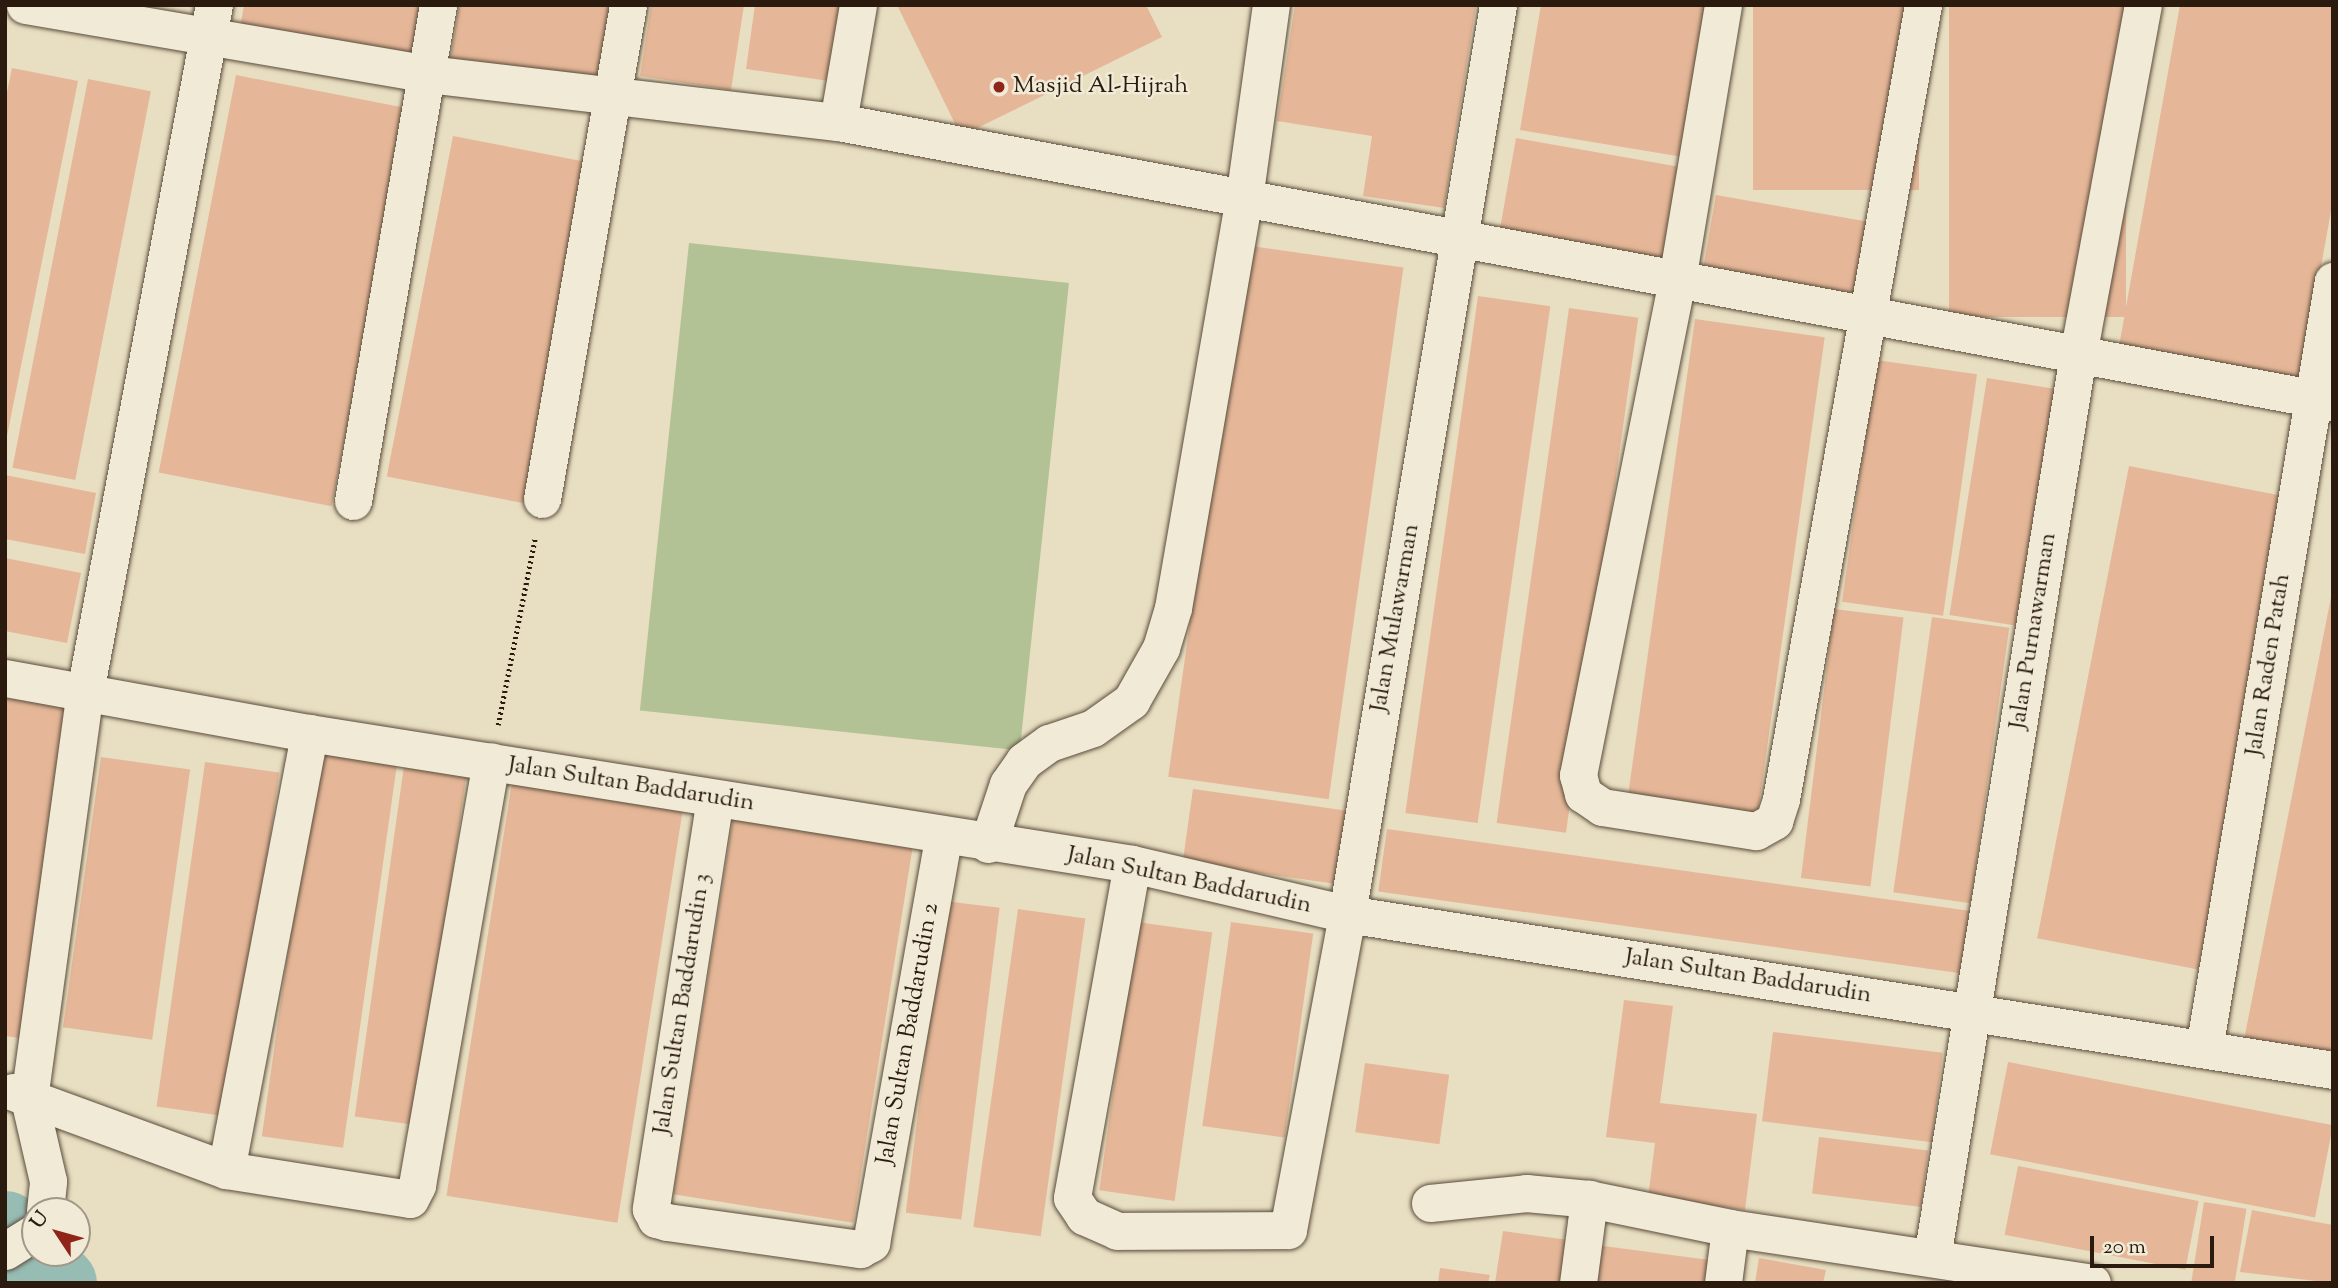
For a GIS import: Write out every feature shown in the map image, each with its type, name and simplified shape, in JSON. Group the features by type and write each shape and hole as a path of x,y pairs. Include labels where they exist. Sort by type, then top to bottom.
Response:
{"street":[{"path":"25,5 211,21 428,74 613,98 838,122 1460,241 2323,400"},
{"path":"353,501 438,5"},
{"path":"542,499 628,5"},
{"path":"838,122 859,5"},
{"path":"988,844 1008,784 1024,761 1049,743 1093,728 1130,701 1161,648 1173,608 1244,199 1270,5"},
{"name":"Jalan Mulawarman","path":"1132,864 1070,1183 1084,1216 1117,1231 1288,1230 1347,914 1498,5"},
{"path":"1723,5 1677,280 1578,775 1583,794 1602,807 1756,831 1774,821 1870,317 1923,5"},
{"name":"Jalan Purnawarman","path":"1932,1258 2078,355 2143,5"},
{"path":"46,1197 48,1181 17,1094 85,692 211,21"},
{"name":"Jalan Raden Patah","path":"2204,1049 2323,400 2333,281"},
{"name":"Jalan Sultan Baddarudin","path":"5,678 309,733 715,798 943,838 1132,864 1347,914 2333,1070"},
{"path":"226,1170 309,733"},
{"path":"17,1094 226,1170 410,1199 417,1185 491,761"},
{"name":"Jalan Sultan Baddarudin 3","path":"715,798 652,1209 656,1219 667,1222 860,1250 871,1243 875,1230"},
{"name":"Jalan Sultan Baddarudin 2","path":"875,1230 943,838"},
{"path":"1430,1203 1526,1193 1589,1199 1730,1228 2092,1283"},
{"path":"1578,1283 1589,1199"},
{"path":"1723,1283 1730,1228"},
{"path":"5,1251 21,1241"}],"path":[{"path":"491,761 542,499"}],"green space":[{"path":"689,243 1069,283 1020,750 640,710"}],"building":[{"path":"244,5 430,5 423,57 240,29"},
{"path":"459,5 615,5 604,81 451,58"},
{"path":"651,5 744,5 731,90 640,76"},
{"path":"755,5 847,5 836,82 746,69"},
{"name":"Masjid Al-Hijrah","path":"897,5 1146,5 1162,37 961,136"},
{"path":"1295,5 1476,5 1444,208 1363,196 1372,136 1277,121"},
{"path":"1541,5 1714,5 1689,158 1520,130"},
{"path":"1753,5 1919,5 1919,190 1753,190"},
{"path":"1949,5 2126,5 2126,317 1949,317"},
{"path":"2180,5 2333,5 2333,200 2300,383 2118,352"},
{"path":"12,68 78,81 6,441 5,102"},
{"path":"236,75 409,109 331,506 159,473"},
{"path":"88,79 151,91 75,480 12,468"},
{"path":"453,136 595,164 529,504 387,477"},
{"path":"1516,138 1687,168 1669,271 1498,240"},
{"path":"1716,195 1873,223 1858,304 1702,277"},
{"path":"1243,245 1403,268 1329,799 1168,777"},
{"path":"1478,296 1550,306 1478,823 1405,813"},
{"path":"1569,308 1638,318 1566,833 1497,823"},
{"path":"1695,319 1825,337 1757,818 1628,799"},
{"path":"1876,360 1977,374 1943,616 1842,602"},
{"path":"1987,378 2067,391 2029,628 1949,615"},
{"path":"2129,466 2290,497 2198,969 2037,938"},
{"path":"5,475 96,493 85,554 5,539"},
{"path":"5,558 81,573 67,643 5,631"},
{"path":"2333,587 2333,1062 2243,1045"},
{"path":"1834,609 1903,618 1870,887 1801,878"},
{"path":"1932,617 2009,628 1971,903 1893,892"},
{"path":"5,698 68,707 19,1038 5,1036"},
{"path":"316,751 397,762 343,1148 262,1136"},
{"path":"101,757 190,770 152,1040 63,1027"},
{"path":"205,762 279,772 231,1117 157,1107"},
{"path":"404,766 466,775 417,1125 355,1117"},
{"path":"513,776 684,803 617,1223 447,1196"},
{"path":"1193,789 1350,811 1340,884 1183,862"},
{"path":"733,818 913,846 853,1223 673,1194"},
{"path":"1387,829 1974,912 1965,974 1378,891"},
{"path":"944,901 1000,908 961,1219 906,1213"},
{"path":"1018,909 1085,918 1041,1236 973,1227"},
{"path":"1137,922 1212,933 1175,1201 1099,1190"},
{"path":"1231,922 1313,934 1285,1138 1202,1126"},
{"path":"1624,1000 1673,1006 1660,1103 1757,1114 1745,1210 1648,1198 1655,1143 1606,1137"},
{"path":"1773,1032 1943,1053 1932,1142 1762,1121"},
{"path":"2008,1062 2333,1125 2315,1217 1990,1154"},
{"path":"1365,1063 1449,1075 1439,1144 1355,1132"},
{"path":"1819,1137 1928,1150 1921,1207 1812,1194"},
{"path":"2018,1166 2199,1201 2185,1270 2005,1235"},
{"path":"2204,1202 2246,1209 2235,1283 2191,1283"},
{"path":"2252,1210 2333,1225 2333,1283 2240,1272"},
{"path":"1503,1231 1576,1241 1569,1283 1495,1283"},
{"path":"1596,1245 1717,1261 1714,1283 1591,1283"},
{"path":"1759,1258 1826,1270 1823,1283 1755,1283"},
{"path":"1440,1268 1490,1275 1488,1283 1438,1283"}],"waterway":[{"path":"5,1228 59,1283"}],"place":[{"name":"Masjid Al-Hijrah","path":"999,87"}]}
